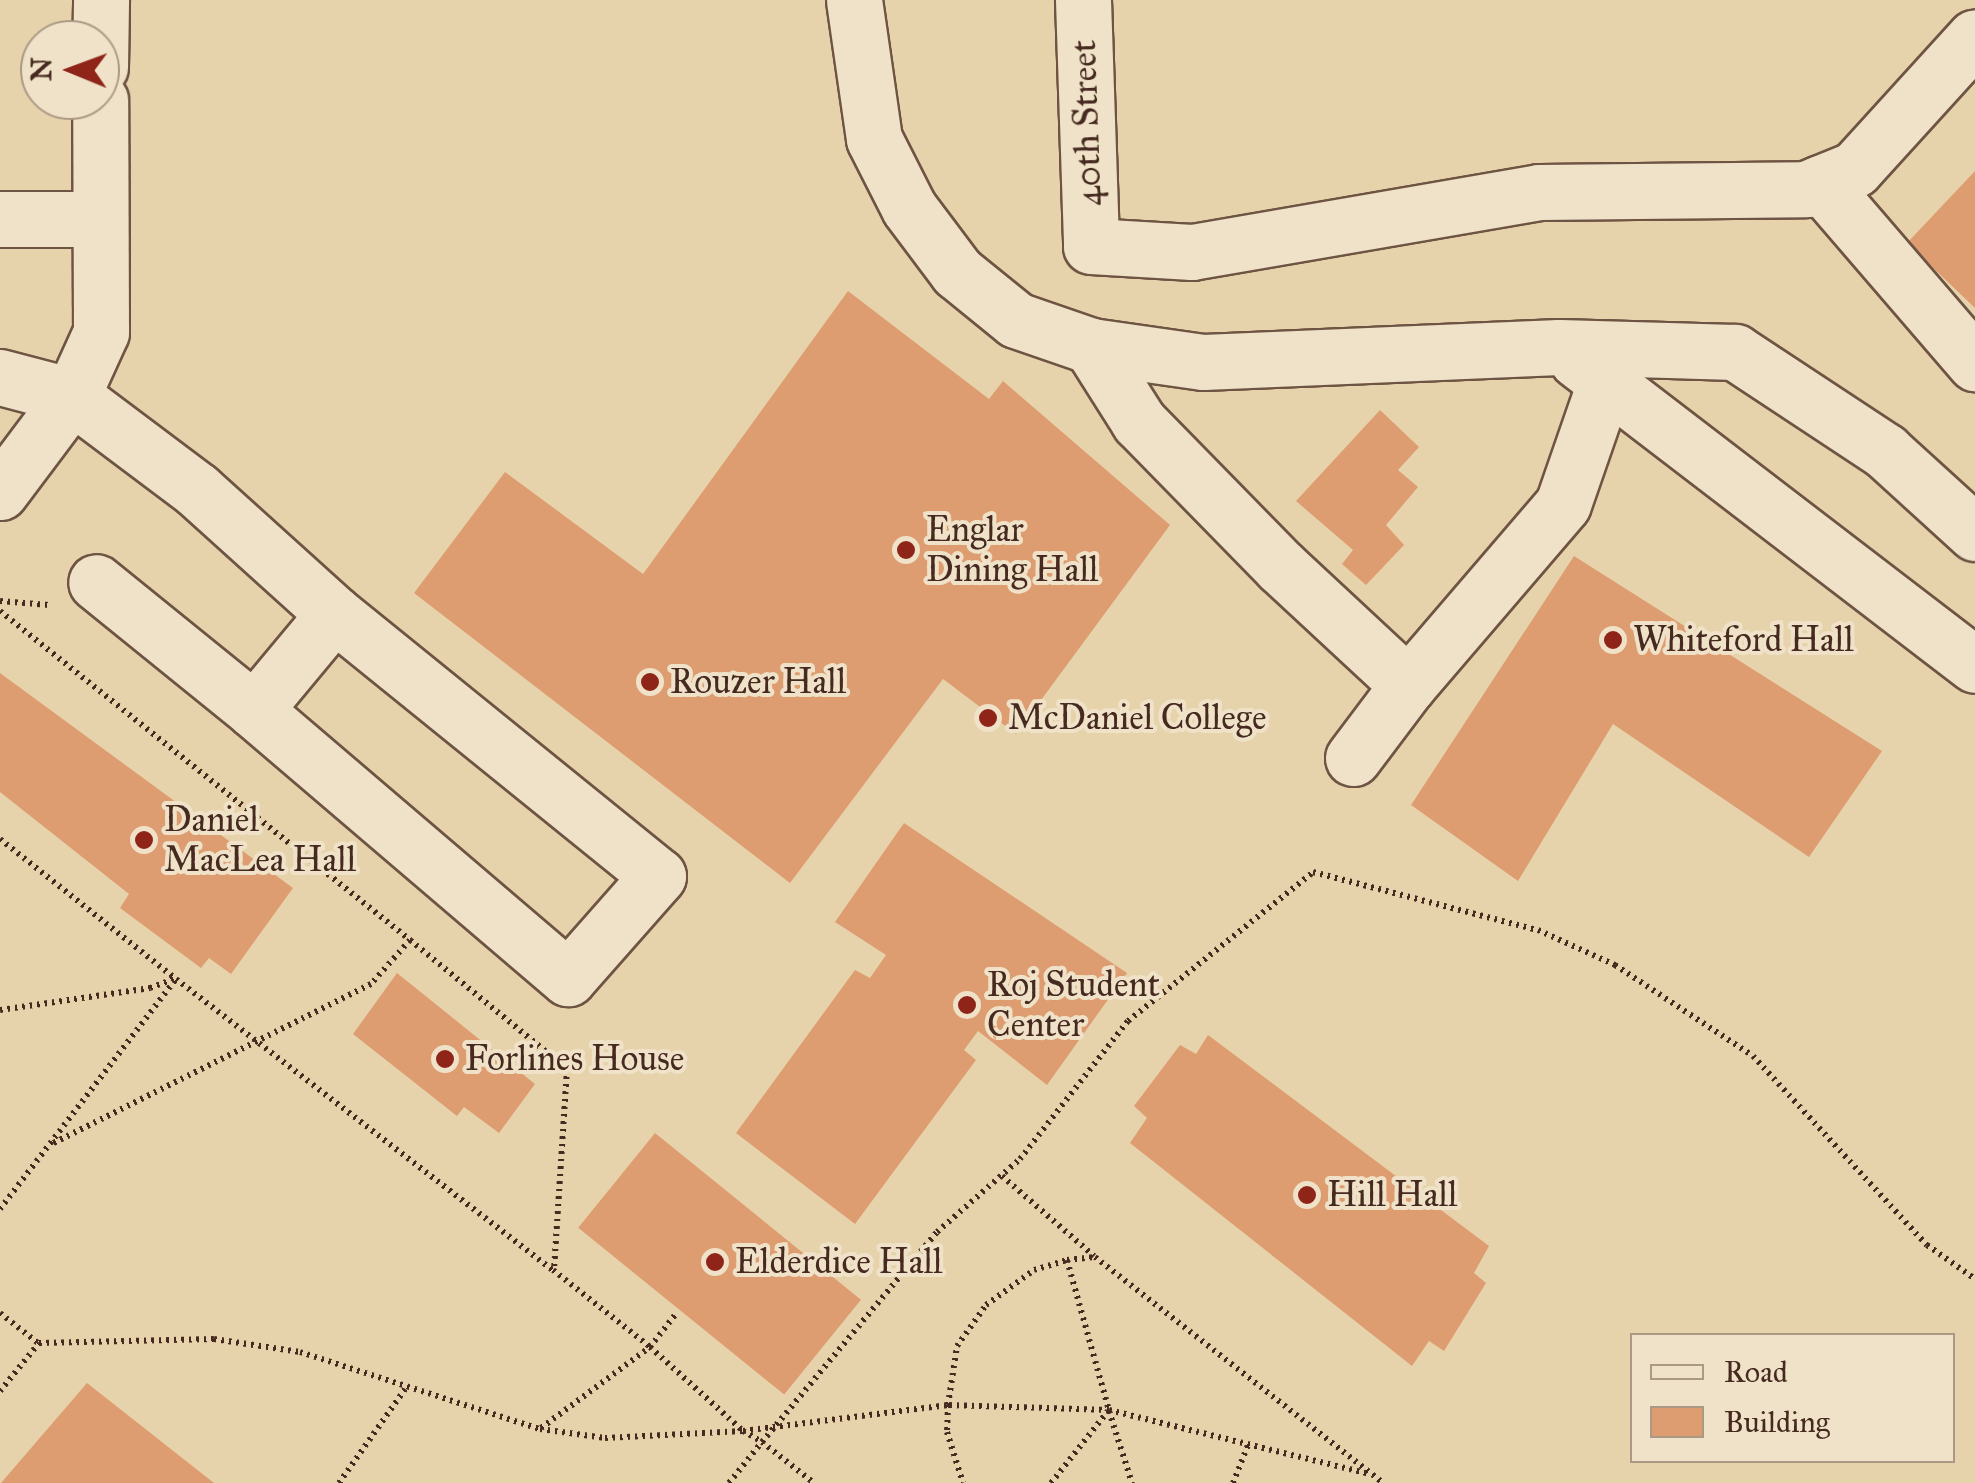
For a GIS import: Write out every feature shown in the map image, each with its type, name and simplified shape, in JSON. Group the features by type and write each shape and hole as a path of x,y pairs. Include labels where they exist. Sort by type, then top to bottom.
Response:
{"street":[{"path":"854,0 874,139 909,208 958,272 1016,320 1091,346 1203,362 1559,346 1736,352 1885,451 1975,533"},
{"name":"40th Street","path":"1083,0 1091,246 1192,252 1539,192 1806,189 1820,182"},
{"path":"1975,37 1855,169 1820,182 1975,363"},
{"path":"0,492 72,396 101,332 100,120"},
{"path":"0,220 98,218"},
{"path":"1091,346 1139,422 1280,566 1408,685"},
{"path":"1559,346 1890,604 1975,665"},
{"path":"0,377 72,396 197,490 334,614 658,876 568,978 254,710 77,594"},
{"path":"1353,758 1408,685 1563,504 1606,380"},
{"path":"254,710 334,614"}],"path":[{"path":"0,600 77,594"},
{"path":"0,611 567,1068 554,1270"},
{"path":"0,839 554,1270 650,1347 743,1431 814,1483"},
{"path":"729,1483 937,1232 1020,1159 1128,1021 1313,872 1538,930 1615,966 1656,991 1753,1056 1927,1245 1975,1279"},
{"path":"49,1145 371,984 410,940"},
{"path":"0,1010 150,988 176,979"},
{"path":"0,1209 176,979"},
{"path":"1002,1176 1096,1257 1383,1483"},
{"path":"963,1483 947,1432 957,1346 986,1306 1010,1284 1067,1260 1096,1257"},
{"path":"1067,1260 1132,1483"},
{"path":"0,1313 39,1343 214,1339 300,1352 405,1390 540,1429 605,1438 743,1431 948,1405 1109,1410 1373,1475"},
{"path":"540,1429 650,1347 675,1315"},
{"path":"0,1391 39,1343"},
{"path":"339,1483 405,1390"},
{"path":"1051,1483 1109,1410"},
{"path":"1234,1483 1248,1445"}],"building":[{"path":"1975,171 1975,308 1907,243"},
{"name":"Englar Dining Hall","path":"848,291 989,399 1003,381 1170,525 1016,734 943,679 790,883 414,593 505,472 643,574"},
{"path":"1380,410 1419,447 1398,470 1418,487 1386,525 1404,545 1366,585 1342,564 1353,550 1296,501"},
{"name":"Whiteford Hall","path":"1574,556 1882,751 1809,857 1613,724 1518,881 1411,805"},
{"name":"Daniel MacLea Hall","path":"0,673 293,888 231,974 209,958 201,968 120,908 129,894 0,792"},
{"name":"Roj Student Center","path":"904,823 1127,973 1047,1085 978,1031 964,1050 976,1060 855,1224 736,1133 855,970 870,978 886,955 835,922"},
{"name":"Forlines House","path":"397,973 535,1084 499,1133 464,1107 457,1116 353,1034"},
{"name":"Hill Hall","path":"1208,1035 1489,1246 1474,1273 1486,1283 1444,1351 1429,1341 1412,1366 1130,1143 1147,1118 1134,1106 1180,1045 1196,1054"},
{"name":"Elderdice Hall","path":"655,1133 861,1300 784,1395 578,1228"},
{"path":"87,1383 214,1483 1,1483"}],"place":[{"name":"Englar Dining Hall","path":"906,550"},
{"name":"Whiteford Hall","path":"1613,640"},
{"name":"Rouzer Hall","path":"650,682"},
{"name":"McDaniel College","path":"988,718"},
{"name":"Daniel MacLea Hall","path":"144,840"},
{"name":"Roj Student Center","path":"967,1005"},
{"name":"Forlines House","path":"445,1059"},
{"name":"Hill Hall","path":"1307,1195"},
{"name":"Elderdice Hall","path":"715,1262"}]}
